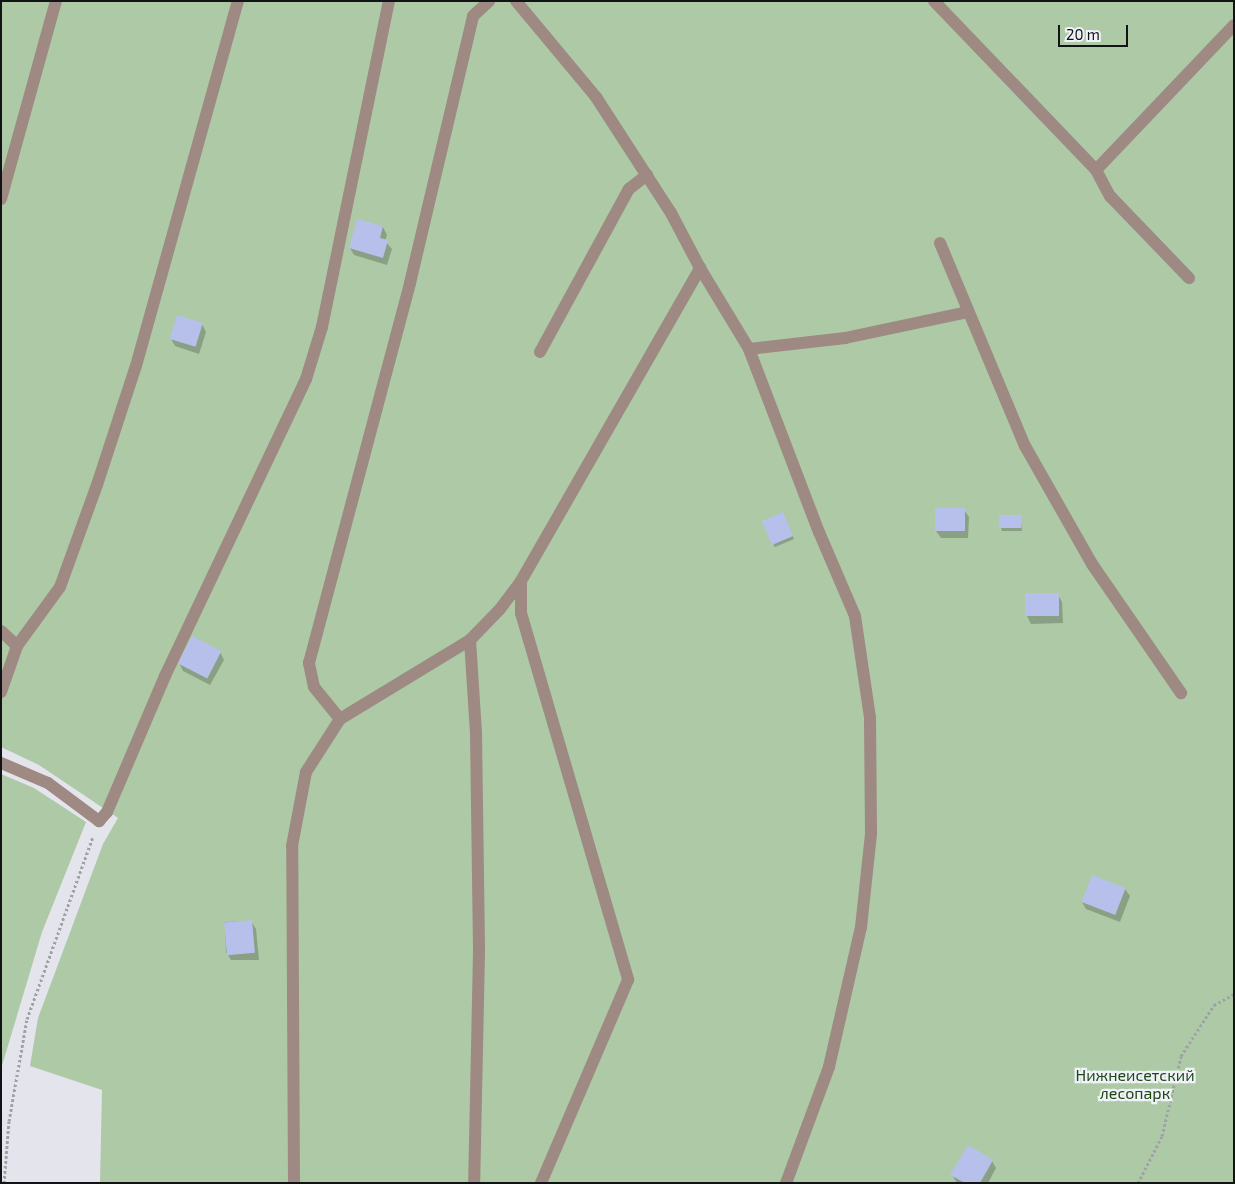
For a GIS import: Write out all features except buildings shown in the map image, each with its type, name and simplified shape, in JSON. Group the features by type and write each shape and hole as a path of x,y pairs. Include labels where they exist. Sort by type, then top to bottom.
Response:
{"lane":[{"path":"1,199 56,1"},
{"path":"1,692 16,646 60,587 97,485 136,366 238,1"},
{"path":"1,763 48,783 99,821 107,812 164,676 306,379 322,328 389,1"},
{"path":"340,719 314,687 309,663 408,292 473,16 489,1"},
{"path":"516,1 596,97 647,175 749,349 855,616 870,718 871,834 861,927 828,1067 786,1183"},
{"path":"934,1 1096,170 1110,196 1189,278"},
{"path":"1096,170 1234,25"},
{"path":"540,352 629,189 647,175"},
{"path":"940,243 967,312 988,353 1025,446 1092,564 1181,693"},
{"path":"294,1183 292,846 306,772 340,719 470,640 521,581 700,268"},
{"path":"749,349 844,338 967,312"},
{"path":"521,581 521,613 628,980 541,1183"},
{"path":"1,631 16,646"},
{"path":"470,640 476,734 479,952 474,1183"}],"path":[{"path":"4,1183 9,1121 27,1019 99,821"},
{"path":"1138,1183 1162,1136 1181,1056 1214,1005 1234,994"}],"green space":[{"name":"Нижнеисетский лесопарк","path":"1,1 1234,1 1234,1183 100,1183 102,1090 30,1066 38,1018 103,844 118,818 39,765 1,747"},
{"path":"1,774 34,788 86,822 42,932 1,1069"}]}
